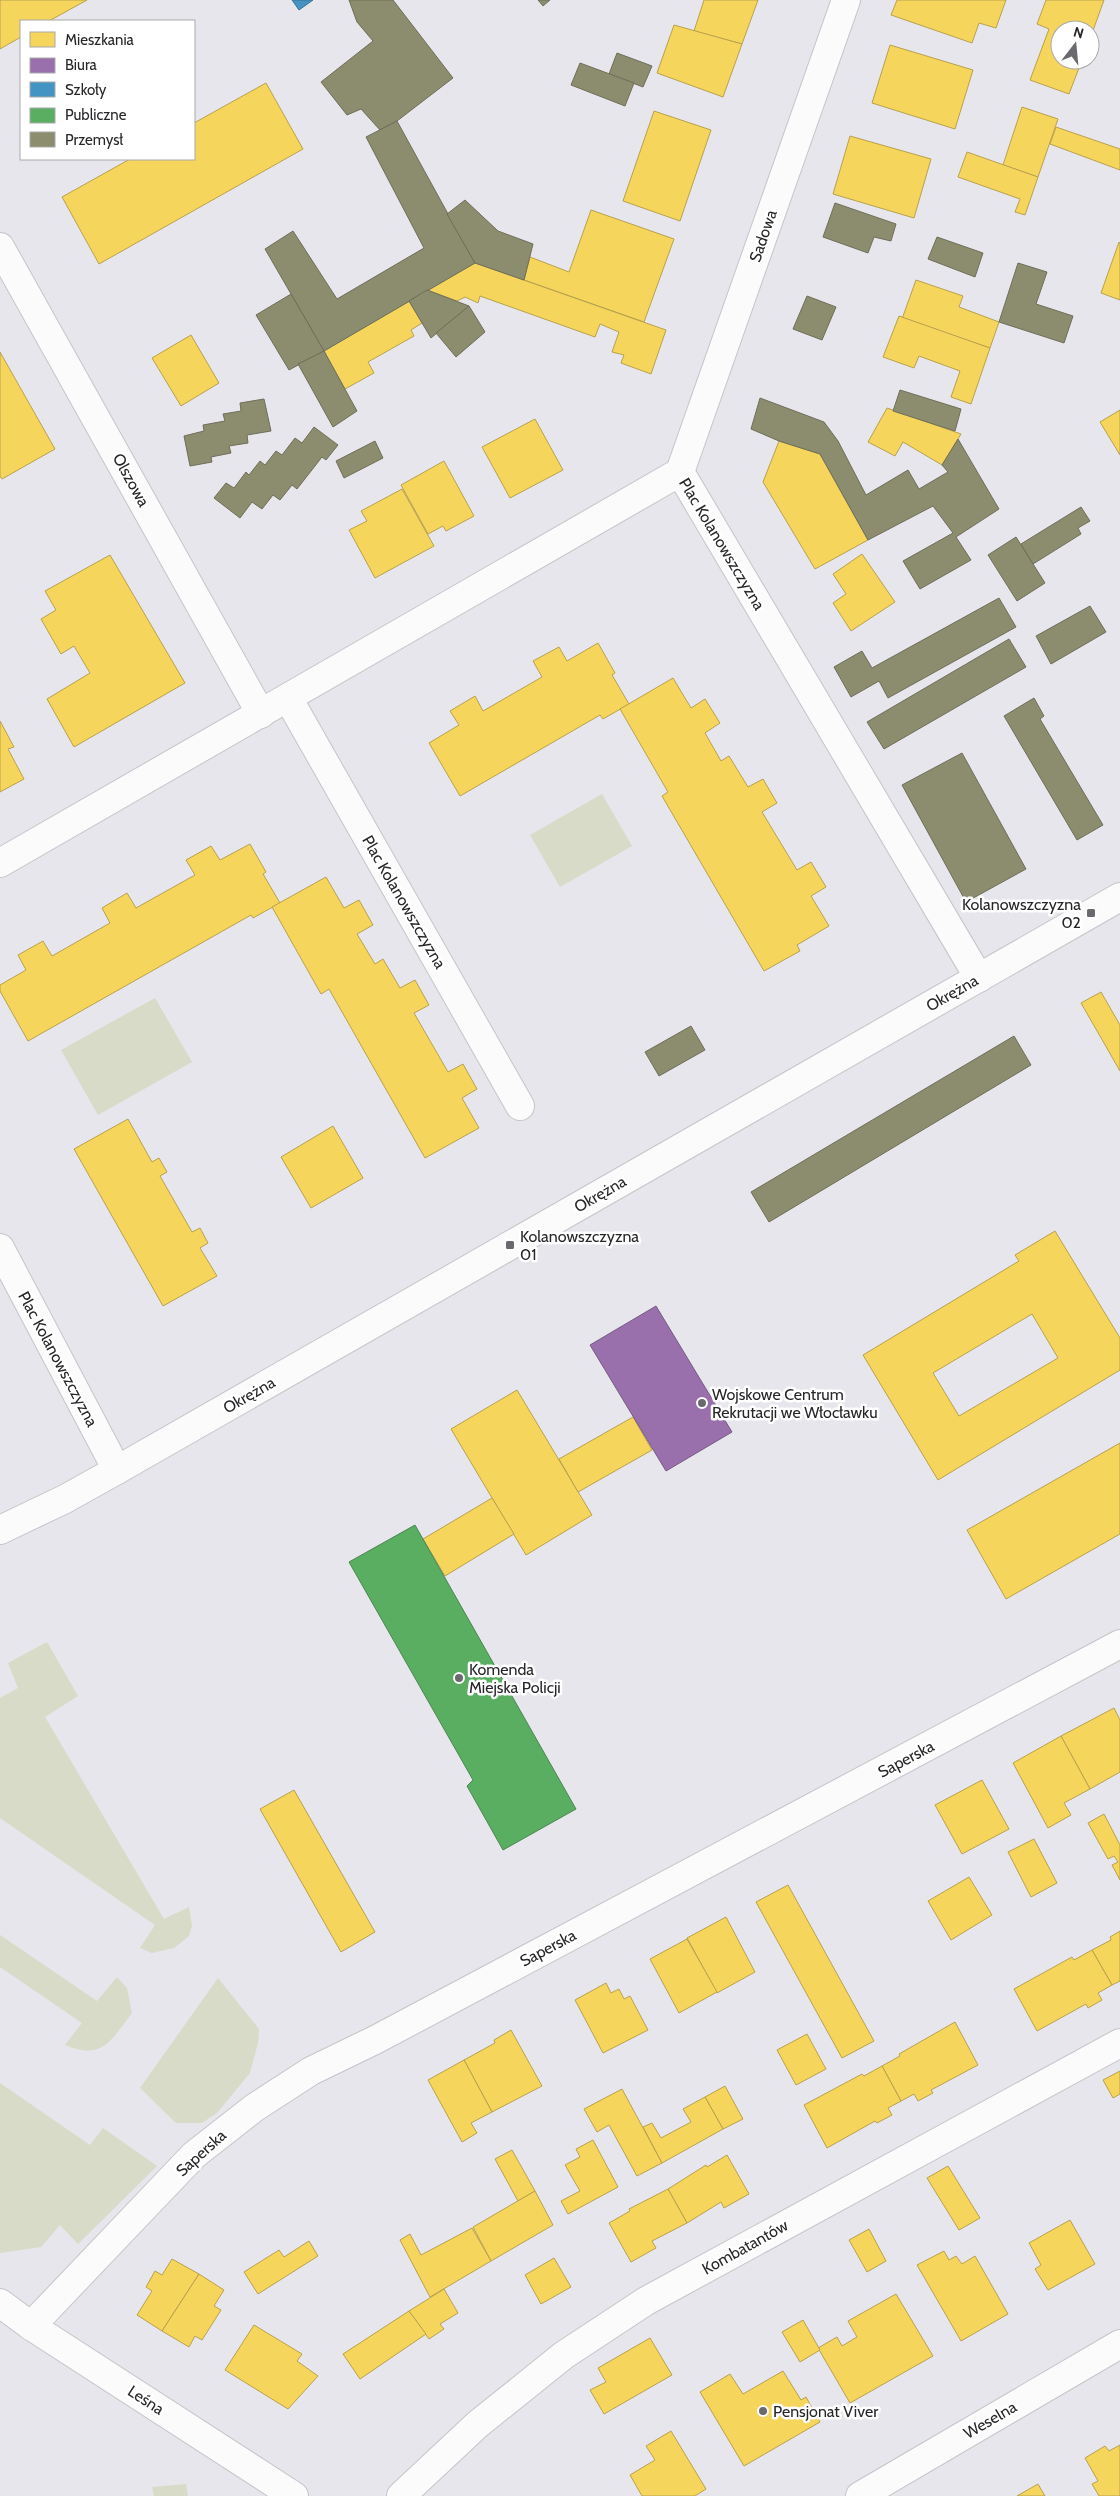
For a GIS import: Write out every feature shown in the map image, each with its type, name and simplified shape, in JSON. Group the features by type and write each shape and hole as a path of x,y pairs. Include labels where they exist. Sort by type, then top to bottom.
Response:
{"street":[{"name":"Sadowa","path":"680,472 846,0"},
{"name":"Olszowa","path":"0,247 261,714"},
{"name":"Plac Kolanowszczyzna","path":"0,863 680,472 979,978"},
{"name":"Plac Kolanowszczyzna","path":"288,698 520,1106"},
{"name":"Okrężna","path":"0,1530 65,1499 117,1470 1120,897"},
{"name":"Plac Kolanowszczyzna","path":"0,1248 117,1470"},
{"name":"Saperska","path":"31,2326 194,2155 254,2108 311,2071 375,2040 1120,1644"},
{"name":"Kombatantów","path":"401,2496 478,2424 564,2355 646,2301 1120,2043"},
{"name":"Leśna","path":"0,2303 31,2326 294,2496"},
{"name":"Weselna","path":"860,2496 1120,2344"}],"green space":[{"path":"602,794 632,846 560,887 530,835"},
{"path":"155,998 192,1062 98,1115 61,1050"},
{"path":"47,1642 78,1696 45,1717 164,1919 189,1907 192,1926 189,1936 174,1948 152,1953 140,1948 155,1925 0,1818 0,1698 18,1688 8,1663"},
{"path":"0,1935 97,2001 117,1977 127,1988 132,2013 112,2039 97,2049 89,2051 65,2045 82,2023 0,1967"},
{"path":"218,1978 259,2029 258,2043 250,2073 217,2113 202,2123 176,2123 140,2088"},
{"path":"0,2083 90,2145 103,2128 157,2166 78,2244 60,2225 41,2247 0,2253"},
{"path":"186,2484 188,2496 154,2496 152,2487"}],"building: Mieszkania":[{"path":"0,0 87,0 51,20 20,20 20,38 0,49"},
{"path":"704,0 758,0 742,44 694,31"},
{"path":"897,0 1006,0 996,28 979,23 972,43 891,15"},
{"path":"1046,0 1104,0 1097,20 1050,20 1050,70 1078,70 1069,94 1030,80 1049,29 1037,24"},
{"path":"674,25 742,44 723,97 657,73"},
{"path":"890,45 973,70 955,129 872,103"},
{"path":"266,83 303,149 99,264 62,197 128,160 195,160 195,122"},
{"path":"1022,107 1058,119 1038,177 1003,165"},
{"path":"654,111 711,130 680,221 623,201"},
{"path":"1056,127 1120,149 1120,170 1050,144"},
{"path":"850,136 931,159 914,218 833,194"},
{"path":"967,152 1038,177 1025,215 1015,212 1020,199 958,177"},
{"path":"591,210 674,239 644,322 524,280 530,257 569,272"},
{"path":"1120,243 1120,300 1101,293"},
{"path":"475,263 666,330 651,374 621,363 624,355 612,352 619,332 600,324 595,337 480,296 478,303 465,297 457,301 427,290"},
{"path":"916,280 963,296 959,307 999,322 990,348 902,319"},
{"path":"409,301 422,323 411,330 414,336 368,362 374,373 345,389 324,351"},
{"path":"899,316 990,348 971,404 951,397 960,371 919,356 914,368 883,357"},
{"path":"191,335 219,383 181,406 152,358"},
{"path":"0,352 55,449 2,479 0,476"},
{"path":"887,408 961,434 942,465 903,442 895,456 868,442"},
{"path":"1120,410 1120,455 1100,422"},
{"path":"535,419 563,470 510,498 482,447"},
{"path":"779,441 820,454 868,540 815,569 763,482"},
{"path":"444,461 474,516 446,531 443,526 428,534 401,485"},
{"path":"402,489 434,546 375,578 349,530 367,521 361,511"},
{"path":"862,554 895,602 851,631 833,603 846,594 833,574"},
{"path":"110,555 185,683 74,747 47,699 90,673 74,646 61,654 41,619 56,610 45,591"},
{"path":"598,643 615,673 612,675 629,704 603,719 600,715 460,796 429,743 459,725 450,711 475,696 483,711 542,677 533,661 559,647 567,661"},
{"path":"673,678 691,708 705,699 720,723 705,733 721,761 729,756 748,787 763,779 777,803 762,812 797,870 811,862 826,887 811,896 829,926 797,945 800,951 764,971 662,796 668,792 620,709"},
{"path":"0,721 14,747 8,749 24,779 0,792"},
{"path":"250,844 266,872 263,874 280,903 253,918 251,915 28,1041 0,991 0,985 26,970 18,955 43,941 52,956 110,923 102,908 127,893 136,908 195,875 186,860 211,846 220,860"},
{"path":"326,877 344,908 359,900 373,925 357,934 375,964 383,959 400,988 415,980 429,1005 414,1013 448,1072 463,1064 477,1089 462,1098 479,1128 425,1158 329,989 321,994 272,907"},
{"path":"1101,992 1120,1025 1120,1071 1081,1003"},
{"path":"128,1119 152,1162 159,1158 167,1172 160,1176 192,1232 200,1228 208,1243 200,1248 217,1276 163,1306 74,1149"},
{"path":"333,1126 363,1178 311,1208 281,1157"},
{"path":"1055,1231 1120,1338 1120,1370 938,1480 863,1355 1019,1261 1015,1255","holes":["1032,1314 1058,1358 959,1416 933,1373"]},
{"path":"517,1390 592,1515 526,1555 451,1429"},
{"path":"633,1417 652,1450 578,1492 559,1459"},
{"path":"1120,1443 1120,1534 1006,1599 967,1530"},
{"path":"492,1498 514,1534 445,1576 423,1539"},
{"path":"1114,1708 1120,1720 1120,1772 1090,1789 1061,1736"},
{"path":"1061,1736 1090,1789 1064,1803 1071,1815 1048,1828 1013,1763"},
{"path":"982,1780 1009,1829 962,1854 935,1805"},
{"path":"294,1790 375,1932 341,1952 260,1809"},
{"path":"1104,1814 1120,1845 1120,1880 1112,1865 1118,1862 1114,1856 1108,1859 1088,1823"},
{"path":"1034,1839 1057,1883 1031,1897 1008,1852"},
{"path":"969,1877 992,1915 951,1940 928,1901"},
{"path":"788,1885 874,2041 842,2058 756,1902"},
{"path":"726,1917 755,1972 717,1993 687,1938"},
{"path":"1120,1931 1120,1981 1112,1985 1092,1950 1111,1940 1110,1937"},
{"path":"687,1939 717,1992 679,2013 650,1959"},
{"path":"1092,1950 1112,1985 1098,1993 1102,2000 1088,2008 1086,2004 1037,2031 1014,1989 1072,1957 1074,1960"},
{"path":"606,1983 611,1993 619,1989 624,1999 630,1996 648,2030 603,2053 575,2000"},
{"path":"955,2022 978,2065 931,2090 933,2093 918,2101 914,2094 901,2101 882,2066 900,2056 899,2054"},
{"path":"511,2030 542,2086 492,2112 464,2060 495,2043 494,2040"},
{"path":"807,2034 826,2069 796,2085 777,2050"},
{"path":"464,2060 492,2112 471,2123 477,2133 462,2142 428,2080"},
{"path":"882,2066 901,2101 888,2108 892,2115 877,2123 875,2121 827,2148 804,2105 862,2074 864,2076"},
{"path":"1120,2071 1120,2094 1113,2098 1103,2080"},
{"path":"725,2086 743,2119 723,2129 705,2097"},
{"path":"622,2089 662,2163 637,2176 609,2125 597,2132 584,2109"},
{"path":"705,2097 723,2129 662,2163 643,2127 652,2123 661,2138 691,2122 683,2109"},
{"path":"593,2140 618,2187 568,2214 561,2201 580,2191 565,2165 580,2157 576,2149"},
{"path":"512,2150 535,2191 518,2201 495,2159"},
{"path":"727,2155 749,2194 724,2208 721,2202 687,2223 668,2189 706,2165 707,2167"},
{"path":"948,2166 980,2218 959,2230 927,2178"},
{"path":"668,2189 687,2223 652,2241 656,2248 631,2262 609,2223 630,2211 629,2209"},
{"path":"535,2191 553,2225 491,2261 473,2227"},
{"path":"1070,2220 1095,2264 1048,2290 1035,2269 1041,2265 1029,2243"},
{"path":"472,2228 491,2261 430,2297 400,2240 410,2234 421,2255"},
{"path":"869,2229 886,2261 867,2272 849,2240"},
{"path":"309,2241 318,2256 258,2294 244,2272 279,2250 284,2257"},
{"path":"944,2251 949,2260 956,2256 962,2264 975,2256 1008,2314 961,2341 917,2265"},
{"path":"554,2258 571,2287 541,2304 525,2275"},
{"path":"172,2259 199,2274 162,2331 137,2315 152,2291 146,2287 155,2271 162,2275"},
{"path":"199,2274 224,2290 214,2306 221,2310 202,2340 195,2336 189,2347 162,2331"},
{"path":"444,2289 458,2313 440,2324 444,2329 429,2339 409,2311"},
{"path":"896,2294 933,2356 850,2403 818,2348 837,2337 842,2346 857,2337 848,2321"},
{"path":"409,2311 426,2334 360,2379 343,2354"},
{"path":"803,2320 820,2350 800,2362 782,2332"},
{"path":"254,2325 302,2354 297,2361 318,2376 288,2409 225,2370"},
{"path":"650,2338 672,2375 604,2414 590,2390 606,2382 598,2368"},
{"name":"Pensjonat Viver","path":"783,2371 801,2400 806,2397 820,2422 744,2466 700,2392 730,2374 743,2394"},
{"path":"671,2431 706,2489 695,2496 642,2496 630,2475 655,2460 646,2446"},
{"path":"1120,2445 1120,2496 1099,2496 1092,2484 1098,2481 1085,2458 1105,2446 1109,2451"},
{"path":"1038,2484 1045,2496 1017,2496"}],"building: Biura":[{"path":"656,1306 732,1432 666,1471 590,1345"}],"building: Szkoły":[{"path":"292,0 313,0 299,10"}],"building: Publiczne":[{"name":"Komenda Miejska Policji","path":"415,1525 576,1809 503,1850 467,1786 473,1780 349,1562"}],"building: Przemysł":[{"path":"349,0 393,0 453,78 397,121 380,130 361,109 347,115 321,82 373,41 357,22"},
{"path":"538,0 550,0 543,6"},
{"path":"617,53 652,66 643,87 609,74"},
{"path":"580,63 634,83 625,106 571,85"},
{"path":"397,121 475,263 324,351 265,249 293,231 337,299 424,248 366,137"},
{"path":"465,200 498,231 533,244 524,280 475,263 447,214"},
{"path":"835,203 896,224 891,241 874,237 868,253 823,237"},
{"path":"937,237 983,253 975,277 928,259"},
{"path":"1018,263 1047,272 1036,304 1073,316 1064,343 999,322"},
{"path":"427,290 469,306 431,338 409,301"},
{"path":"291,294 324,351 289,370 256,315"},
{"path":"807,296 836,307 822,340 793,329"},
{"path":"469,306 485,332 456,357 436,333"},
{"path":"324,351 357,411 333,427 298,364"},
{"path":"900,390 961,409 955,431 893,411"},
{"path":"760,398 824,422 838,441 866,495 908,470 919,489 948,472 942,465 958,439 999,509 956,537 971,560 920,589 903,561 953,533 933,506 868,540 820,454 779,441 751,429"},
{"path":"264,399 271,431 247,435 248,443 229,446 231,453 211,457 212,462 190,466 184,436 204,431 203,425 225,421 223,414 241,411 240,403"},
{"path":"314,427 338,445 326,460 322,457 297,489 292,485 280,500 273,495 262,509 252,502 240,518 214,498 226,483 234,488 246,472 249,475 260,461 265,465 276,451 282,455 295,438 302,443"},
{"path":"375,441 383,458 344,478 336,461"},
{"path":"1081,507 1090,521 1078,528 1081,534 1033,564 1021,544"},
{"path":"1016,537 1045,583 1017,601 988,555"},
{"path":"999,598 1016,627 888,698 879,681 851,697 834,667 862,651 872,668"},
{"path":"1090,606 1106,632 1051,664 1036,636"},
{"path":"1009,639 1026,667 884,749 867,722"},
{"path":"1034,698 1044,716 1040,719 1103,825 1077,840 1004,716"},
{"path":"962,753 1026,869 966,902 902,785"},
{"path":"691,1026 705,1050 659,1076 645,1052"},
{"path":"1014,1036 1031,1065 769,1222 751,1192"}],"place":[{"name":"Kolanowszczyzna 02","path":"1091,913"},
{"name":"Kolanowszczyzna 01","path":"510,1245"},
{"name":"Wojskowe Centrum Rekrutacji we Włocławku","path":"702,1403"},
{"name":"Komenda Miejska Policji","path":"459,1678"},
{"name":"Pensjonat Viver","path":"763,2411"}]}
